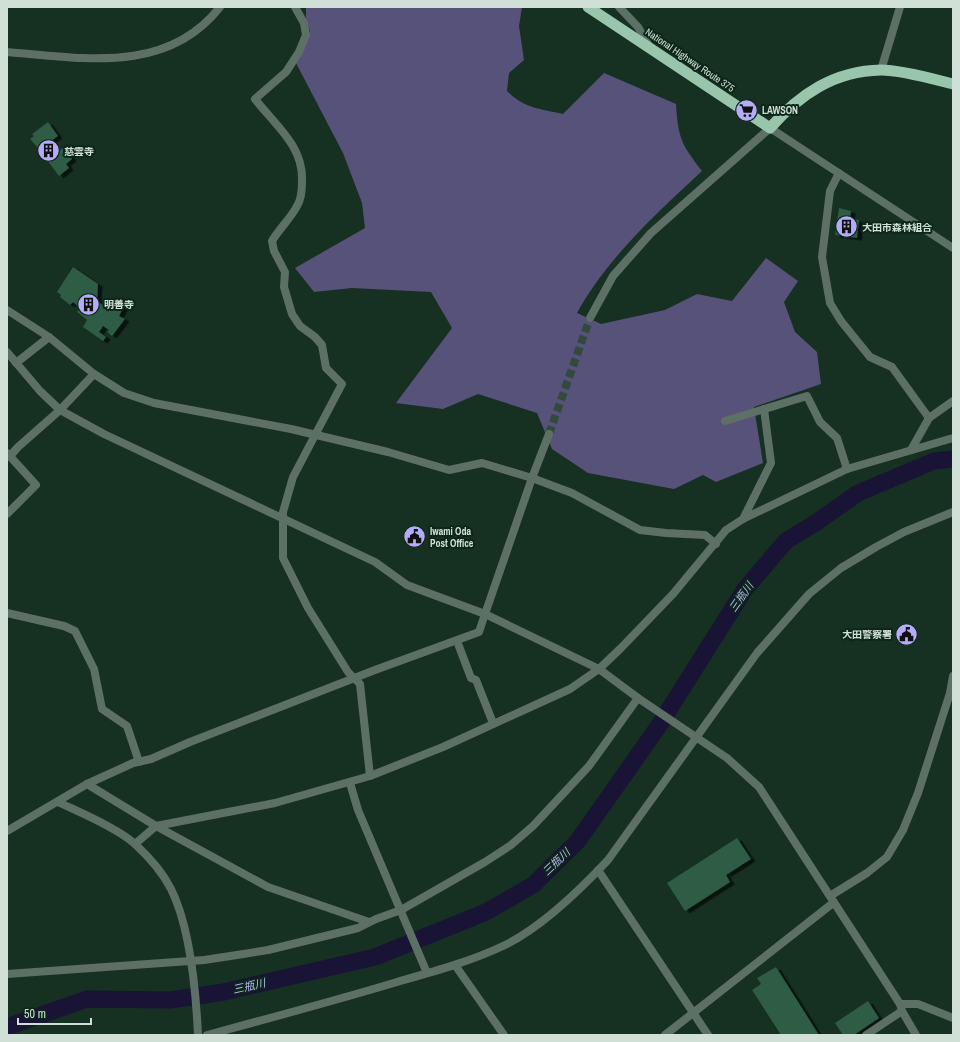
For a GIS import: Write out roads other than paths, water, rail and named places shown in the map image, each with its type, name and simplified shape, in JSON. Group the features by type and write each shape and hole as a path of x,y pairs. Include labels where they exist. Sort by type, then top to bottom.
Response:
{"highway":[{"name":"National Highway Route 375","path":"588,7 770,128"},
{"path":"770,128 787,108 808,92 836,79 853,74 882,70 928,77 953,84"}],"street":[{"path":"7,52 93,59 131,58 157,52 179,41 210,18 220,7"},
{"path":"295,7 304,23 306,35 299,52 286,72 255,99 281,128 296,150 303,169 302,189 298,206 272,241 274,251 285,272 284,287 292,314 300,326 315,336 322,346 326,368 342,384 293,477 283,512 283,558 308,608 348,672 360,684 370,776"},
{"path":"619,7 638,27 651,49"},
{"path":"882,70 900,7"},
{"path":"590,318 613,276 651,233 770,128 953,248"},
{"path":"839,173 830,191 822,257 826,288 830,302 841,321 870,357 892,367 929,418"},
{"path":"7,310 49,337 94,374 124,393 154,403 291,429 388,452 449,470 482,463 532,478 572,493 640,530 666,534 705,535 716,544"},
{"path":"16,363 49,337"},
{"path":"7,352 40,391 60,410 104,434 375,562 407,585 485,614 599,669 638,698 727,758 758,787 901,1008 916,1035"},
{"path":"7,514 36,485 8,455 60,410 94,374"},
{"path":"725,421 807,396 820,422 838,438 848,468"},
{"path":"912,450 929,418 953,400"},
{"path":"743,519 771,463 764,409"},
{"path":"7,831 87,784 139,762 151,759 354,679 480,632 532,478 549,434"},
{"path":"135,844 156,826 268,804 350,783 370,776 420,756 570,689 599,669 673,594 716,544 726,530 743,519 848,468 953,438"},
{"path":"206,1035 426,970 455,965 503,946 528,930 552,913 598,870 615,850 757,653 809,594 841,568 876,547 904,532 953,512"},
{"path":"7,612 64,626 74,631 94,669 102,710 126,726 139,762"},
{"path":"457,641 471,678 476,680 494,723"},
{"path":"665,1035 694,1014 831,900 887,857 903,830 918,794 951,693 953,676"},
{"path":"7,974 191,964 204,960 268,950 358,928 400,910 485,862 511,845 533,826 589,766 638,698"},
{"path":"350,783 358,810 426,970"},
{"path":"87,784 156,826 268,887 369,922"},
{"path":"58,802 135,844 160,871 171,889 180,912 191,964 198,1031"},
{"path":"598,870 708,1035"},
{"path":"455,965 504,1035"},
{"path":"866,1035 901,1008 918,1004 953,1018"}],"waterway":[{"name":"三瓶川","path":"7,1027 87,999 170,1000 224,992 375,957 486,912 533,885 577,842 658,727 745,589 786,541 817,522 858,493 934,461 953,459"}],"tunnel":[{"path":"549,434 590,318"}],"place":[{"name":"LAWSON","path":"746,110"},
{"name":"慈雲寺","path":"49,151"},
{"name":"大田市森林組合","path":"847,227"},
{"name":"明善寺","path":"88,304"},
{"name":"Iwami Oda Post Office","path":"415,537"},
{"name":"大田警察署","path":"907,634"}]}
